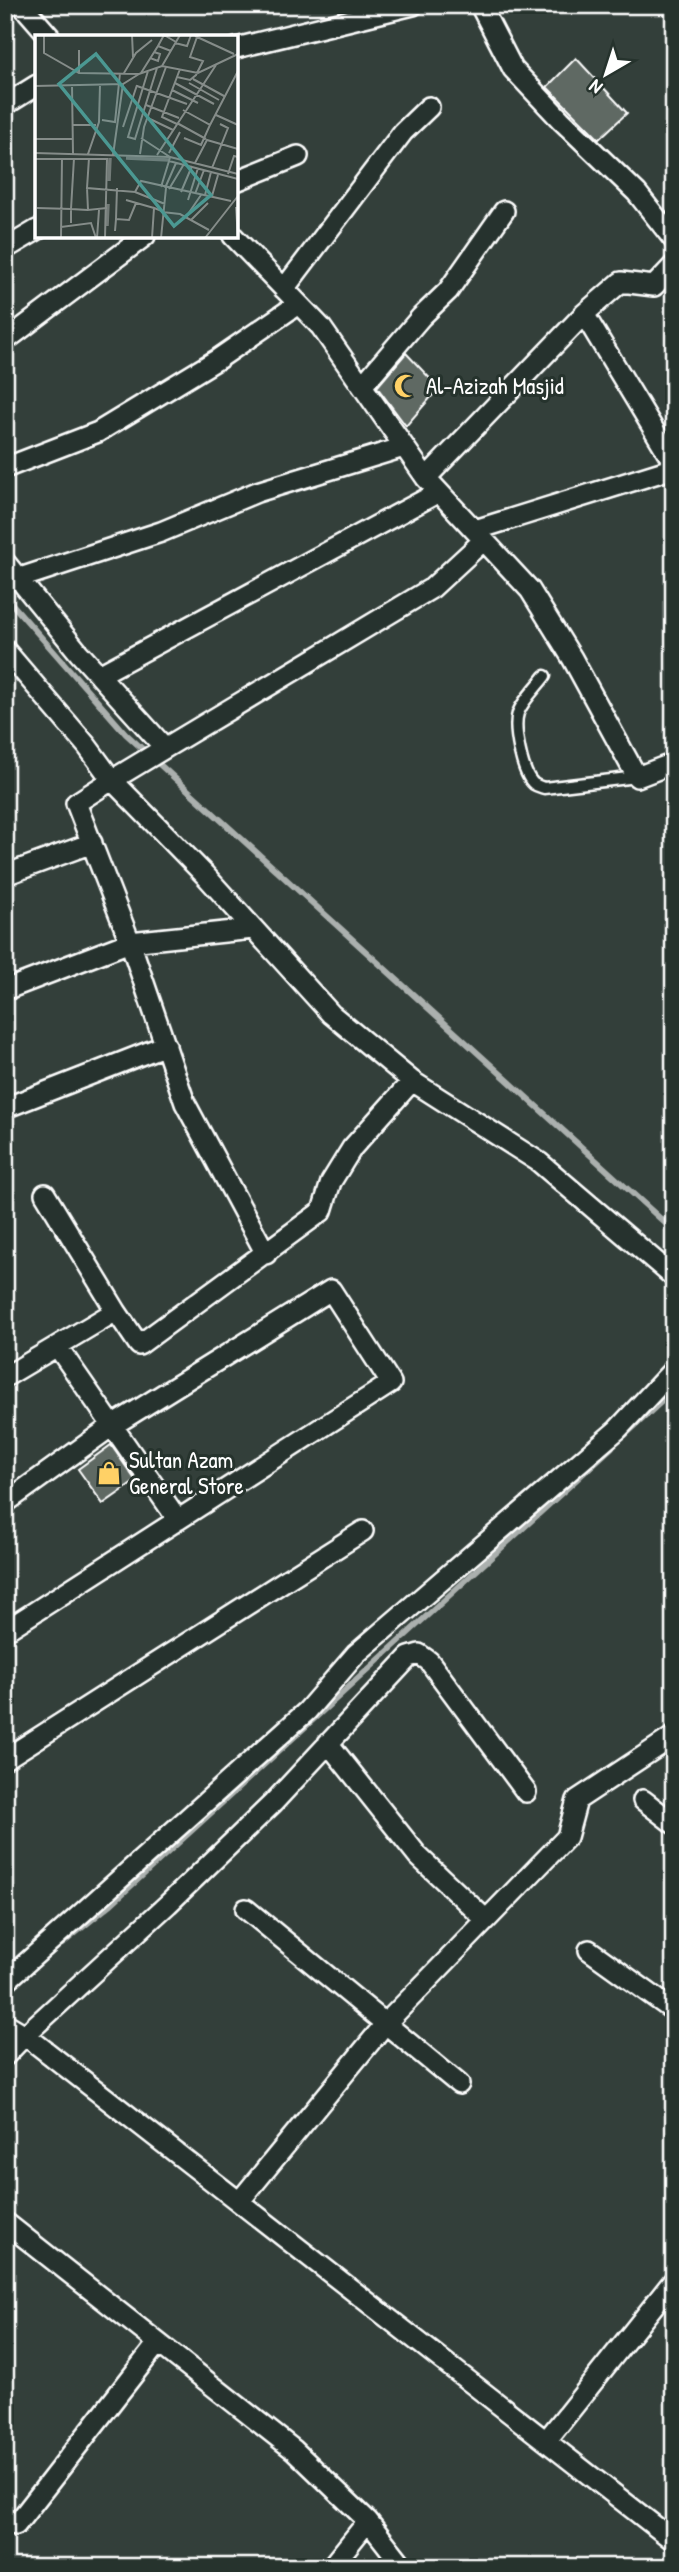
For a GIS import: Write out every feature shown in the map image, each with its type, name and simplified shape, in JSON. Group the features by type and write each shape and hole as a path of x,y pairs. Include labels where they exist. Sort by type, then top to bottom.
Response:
{"street":[{"path":"22,5 48,35"},
{"path":"238,48 413,5"},
{"path":"480,5 513,69 561,120 637,193 674,240"},
{"path":"5,105 35,86"},
{"path":"5,468 98,432 218,359 291,296 403,132 429,107"},
{"path":"238,180 298,156"},
{"path":"362,386 421,317 448,291 504,211"},
{"path":"5,249 35,231"},
{"path":"5,341 142,238"},
{"path":"235,238 321,327 433,485 530,590 572,657 637,777 674,763"},
{"path":"99,675 433,485 584,314 621,282 654,286 673,268"},
{"path":"266,1254 186,1103 130,942 76,803 432,588 479,535 674,465 584,314"},
{"path":"17,579 161,532 257,492 404,447"},
{"path":"5,562 161,751"},
{"path":"5,650 87,746 120,776 331,1014 412,1081 539,1161 674,1276"},
{"path":"5,875 92,843"},
{"path":"5,989 130,942 253,929"},
{"path":"5,1108 166,1045"},
{"path":"45,1194 139,1345 322,1211 331,1182 352,1148 412,1081"},
{"path":"5,1503 112,1426 331,1290 391,1383 5,1631"},
{"path":"5,1377 116,1311"},
{"path":"57,1346 178,1520"},
{"path":"5,1982 307,1711 356,1654 617,1430 674,1369"},
{"path":"5,1759 363,1531"},
{"path":"5,2056 263,1812 401,1663 419,1654 429,1661 526,1792"},
{"path":"239,2202 386,2023 567,1837 572,1825 573,1807 582,1794 674,1736"},
{"path":"328,1742 418,1856 485,1919"},
{"path":"643,1800 674,1824"},
{"path":"246,1909 459,2084"},
{"path":"589,1950 674,2011"},
{"path":"5,2023 25,2035 674,2541"},
{"path":"5,2222 294,2450 368,2521 404,2567"},
{"path":"546,2441 674,2280"},
{"path":"16,2525 158,2343"},
{"path":"331,2567 368,2521"}],"lane":[{"path":"545,676 522,707 517,720 521,755 529,777 536,785 544,788 637,777"}],"building":[{"path":"576,58 627,113 599,139 547,87"},
{"name":"Al-Azizah Masjid","path":"406,353 439,388 406,426 377,387"},
{"name":"Sultan Azam General Store","path":"111,1445 136,1481 103,1504 78,1469"}],"waterway":[{"path":"5,596 126,734 674,1231"},
{"path":"625,1435 674,1390"},
{"path":"62,1944 110,1905 612,1447"}],"place":[{"name":"Al-Azizah Masjid","path":"406,386"},
{"name":"Sultan Azam General Store","path":"109,1473"}]}
